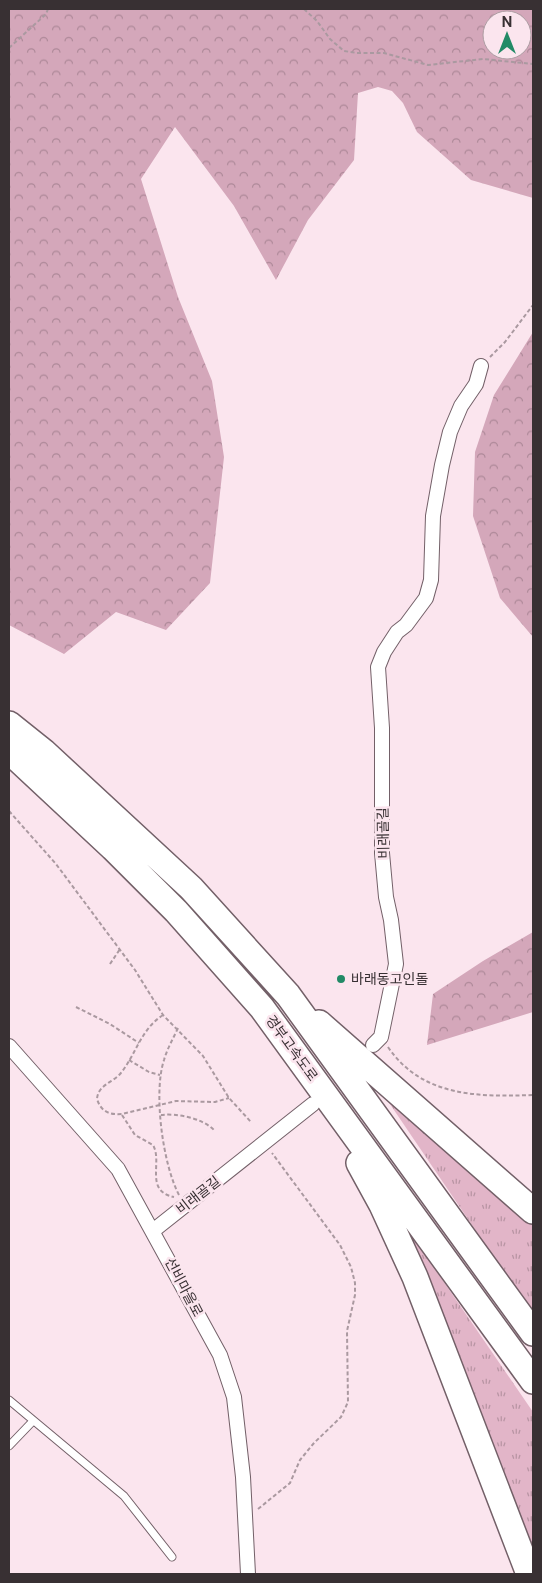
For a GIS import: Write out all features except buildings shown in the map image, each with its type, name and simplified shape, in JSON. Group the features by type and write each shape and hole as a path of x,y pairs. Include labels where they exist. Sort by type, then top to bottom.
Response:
{"highway":[{"name":"경부고속도로","path":"9,724 64,771 191,888 288,995 533,1334"},
{"name":"경부고속도로","path":"9,751 45,783 148,883 222,961 262,1008 533,1381"},
{"path":"288,995 533,1211"},
{"path":"262,1008 325,1103 382,1205 431,1316 529,1574"}],"street":[{"name":"비래골길","path":"377,1041 396,964 392,920 386,897 382,853 382,728 378,667 392,639 406,625 426,598 432,580 433,516 442,465 461,406 476,384 481,366"},
{"name":"선비마을로","path":"9,1046 118,1169 154,1230 220,1355 234,1397 243,1477 248,1574"},
{"name":"비래골길","path":"154,1230 313,1104"}],"lane":[{"path":"9,1400 124,1496 172,1557"},
{"path":"9,1446 33,1421"}],"path":[{"path":"9,48 46,14 48,9"},
{"path":"76,9 98,9"},
{"path":"304,9 317,21 330,39 344,50 357,53 384,53 428,66 483,59 533,64"},
{"path":"481,366 505,342 533,305"},
{"path":"9,811 56,864 150,991 163,1015 178,1028 203,1056 229,1098 251,1122"},
{"path":"110,964 120,950"},
{"path":"76,1006 139,1042"},
{"path":"163,1015 149,1026 119,1076 105,1085 97,1095 102,1109 113,1114 122,1114 176,1101 215,1102 229,1098"},
{"path":"122,1114 135,1135 155,1148 154,1173 161,1191 174,1197 180,1196 164,1149 161,1115 163,1060 178,1028"},
{"path":"377,1041 399,1064 426,1082 462,1094 533,1095"},
{"path":"129,1060 149,1072 161,1076"},
{"path":"161,1115 182,1116 208,1125 214,1130"},
{"path":"244,1520 290,1483 300,1460 341,1416 348,1402 347,1332 355,1295 355,1283 351,1267 340,1245 265,1142"}],"green space":[{"path":"9,9 533,9 533,198 471,180 417,132 403,103 392,91 378,87 358,93 354,160 308,220 276,280 234,206 175,127 141,179 178,297 212,381 224,457 210,583 166,630 116,612 64,654 9,625"},
{"path":"533,332 533,637 500,598 473,516 475,452 494,395"},
{"path":"533,932 533,1012 427,1045 433,994 483,961"},
{"path":"377,1085 533,1221 533,1315"},
{"path":"398,1215 533,1412 533,1562"}],"place":[{"name":"바래동고인돌","path":"341,979"}]}
